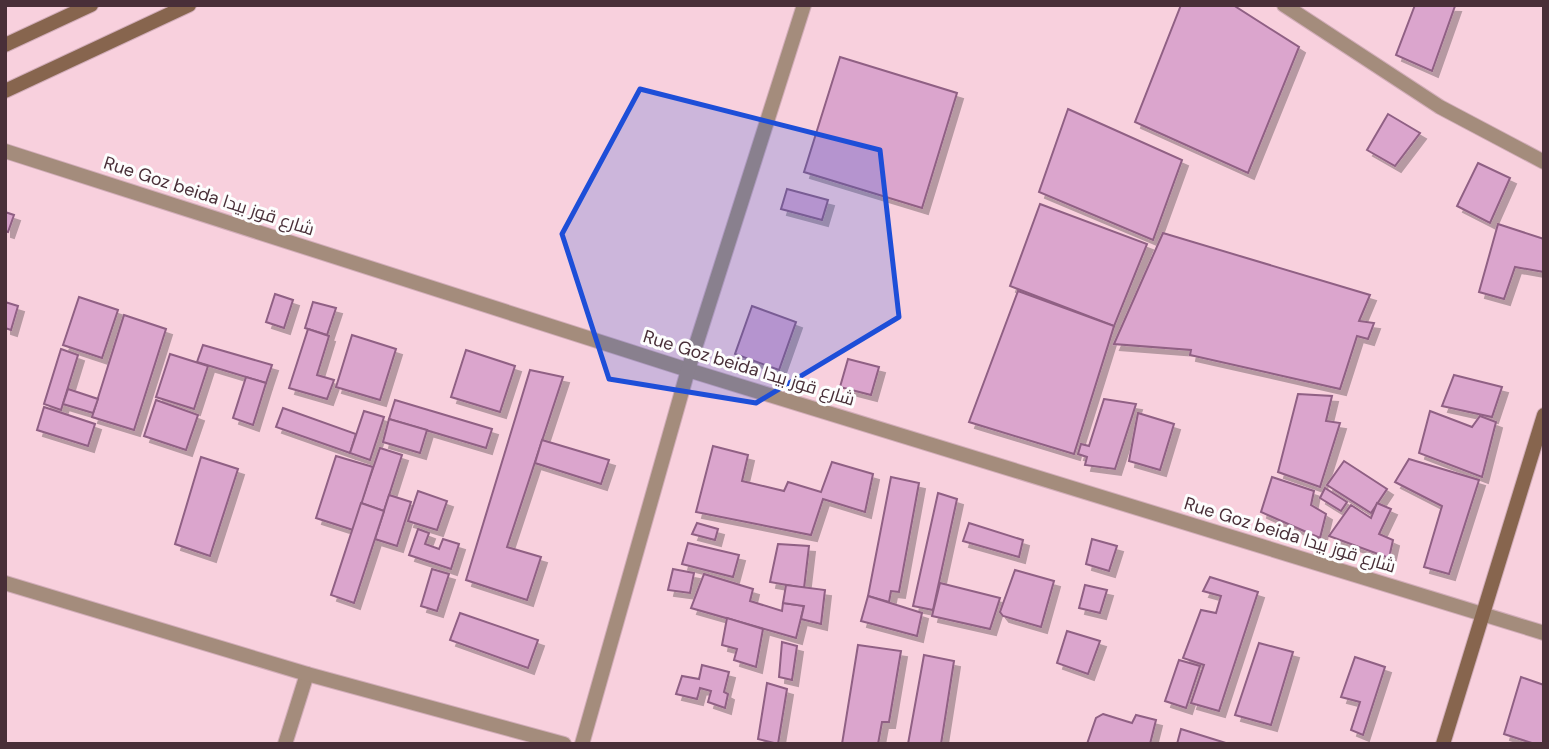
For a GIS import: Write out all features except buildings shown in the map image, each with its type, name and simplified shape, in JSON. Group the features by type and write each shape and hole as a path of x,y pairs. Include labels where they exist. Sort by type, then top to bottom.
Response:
{"main road":[{"path":"5,45 91,5"},
{"path":"5,91 188,5"},
{"path":"1443,744 1544,415"}],"street":[{"path":"582,744 688,370 804,5"},
{"path":"1284,5 1440,107 1544,163"},
{"name":"Rue Goz beida شارع قوز بيدا","path":"5,151 688,370 1544,633"},
{"path":"5,583 307,674 564,744"},
{"path":"285,744 307,674"}],"highlighted area":[{"path":"640,89 880,150 899,317 756,403 609,379 562,234"}]}
